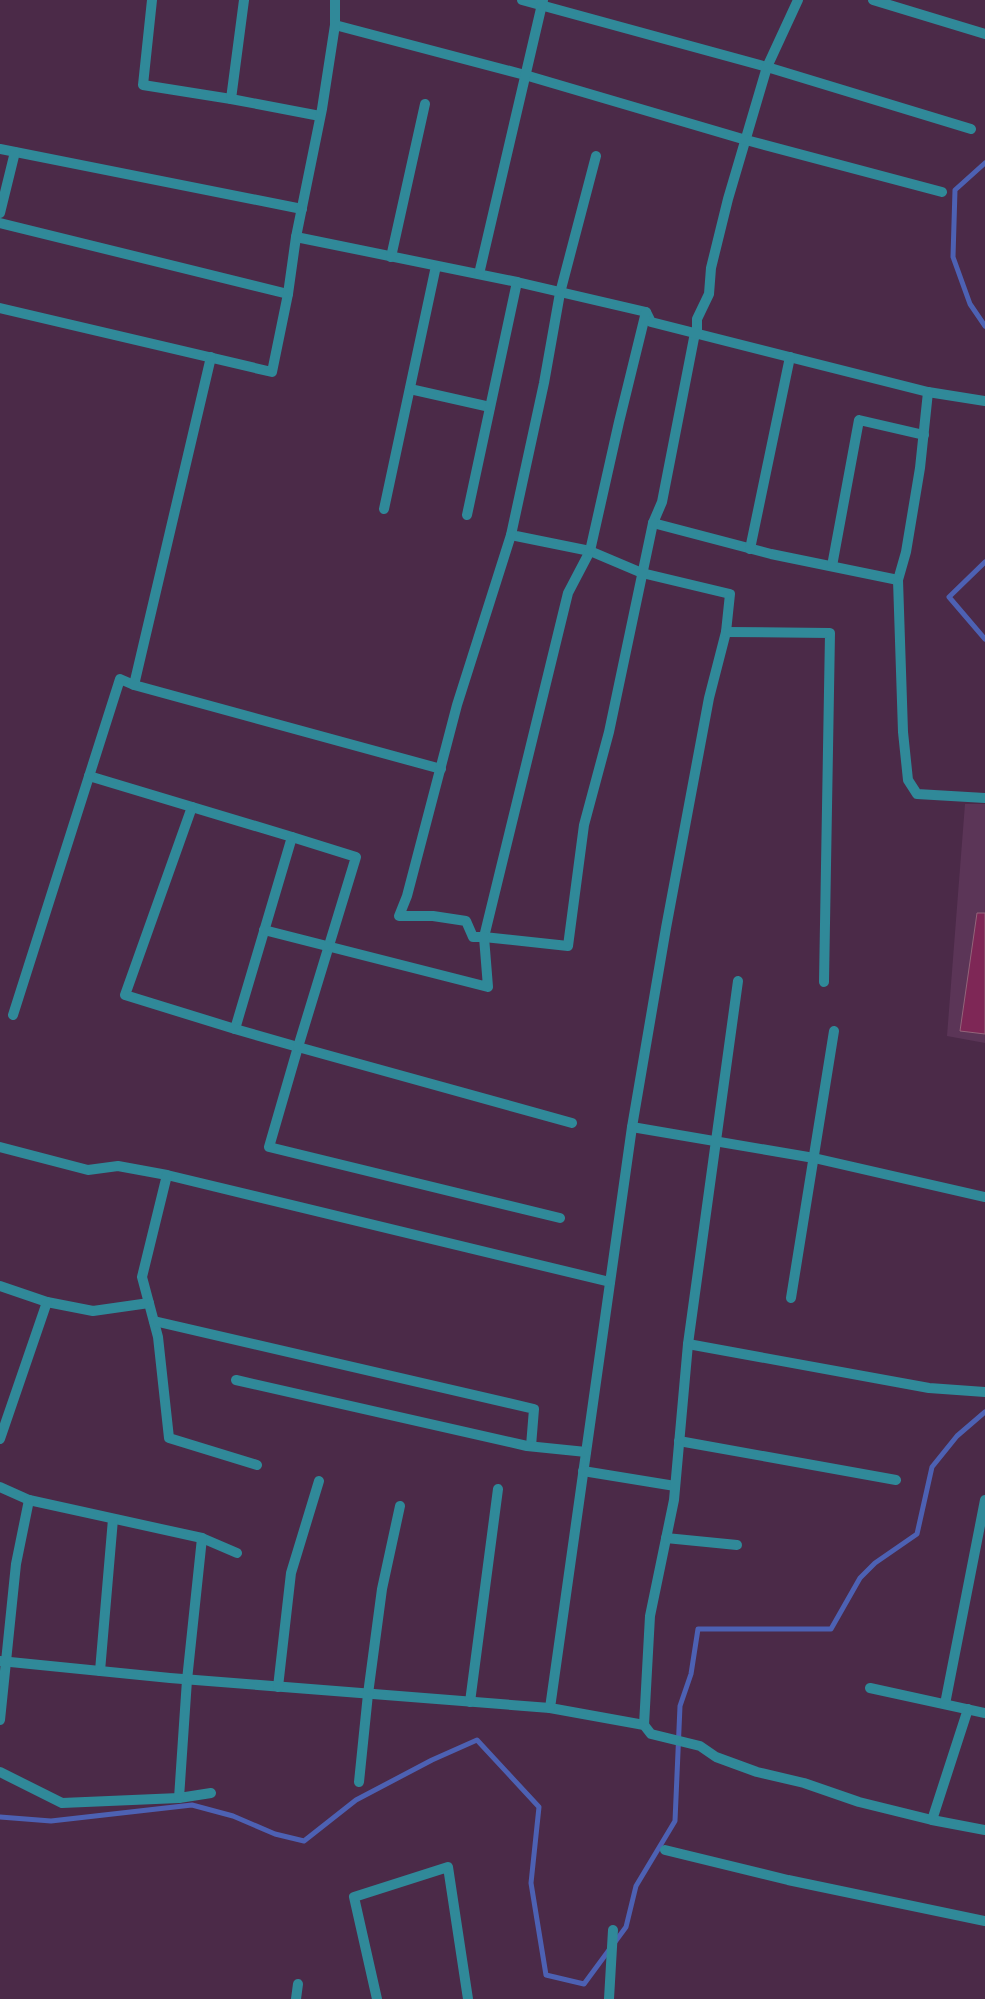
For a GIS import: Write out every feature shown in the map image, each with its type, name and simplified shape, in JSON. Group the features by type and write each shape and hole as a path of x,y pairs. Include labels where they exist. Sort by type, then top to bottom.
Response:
{"street":[{"path":"152,0 143,85 320,116"},
{"path":"231,99 244,0"},
{"path":"0,308 272,372 320,116 335,25 335,0"},
{"path":"522,0 542,2 972,129"},
{"path":"596,156 560,292 544,382 511,536 457,705 407,896 399,916 432,916 466,921 473,936 568,946 584,826 609,732 653,523 662,502 694,338 697,333 697,319 709,294 711,268 728,199 767,67 798,0"},
{"path":"873,0 985,34"},
{"path":"480,274 542,2"},
{"path":"335,25 525,75 746,140 942,192"},
{"path":"391,257 425,104"},
{"path":"0,149 302,209"},
{"path":"0,213 15,152"},
{"path":"0,223 288,294"},
{"path":"296,237 518,282 646,312"},
{"path":"384,509 436,266"},
{"path":"467,515 518,282"},
{"path":"646,312 651,322 928,392 983,401"},
{"path":"264,930 488,987 484,936 568,593 590,551 646,312"},
{"path":"134,685 211,357"},
{"path":"750,549 790,357"},
{"path":"410,388 490,407"},
{"path":"928,392 924,434 906,552 898,580 903,732 908,780 917,794 985,798"},
{"path":"832,566 859,420 924,434"},
{"path":"653,523 750,549 898,580"},
{"path":"511,536 590,551 642,573 730,594 726,632 709,698 666,928 632,1127 550,1708"},
{"path":"726,632 830,633 824,982"},
{"path":"13,1014 120,679 134,685 441,768"},
{"path":"89,776 356,857 269,1148 560,1218"},
{"path":"192,807 125,994 235,1029 572,1123"},
{"path":"235,1029 292,837"},
{"path":"648,1729 650,1616 675,1486 688,1344 738,981"},
{"path":"791,1298 834,1031"},
{"path":"632,1127 814,1158 984,1197"},
{"path":"0,1147 88,1170 118,1166 167,1175 610,1282"},
{"path":"167,1175 142,1277 158,1337 170,1438 257,1465"},
{"path":"0,1286 47,1302 93,1311 149,1303"},
{"path":"0,1437 47,1302"},
{"path":"154,1321 534,1409 531,1446"},
{"path":"688,1344 929,1388 985,1392"},
{"path":"236,1380 531,1446 586,1452"},
{"path":"679,1441 896,1480"},
{"path":"583,1471 675,1486"},
{"path":"278,1687 291,1574 319,1481"},
{"path":"0,1487 29,1500 202,1538 237,1553"},
{"path":"470,1702 498,1489"},
{"path":"0,1720 3,1661 16,1564 29,1500"},
{"path":"945,1704 985,1500"},
{"path":"359,1782 382,1589 400,1506"},
{"path":"100,1671 113,1519"},
{"path":"179,1798 187,1680 202,1538"},
{"path":"666,1538 737,1545"},
{"path":"3,1661 187,1680 550,1708 648,1729 700,1746 716,1757 757,1772 804,1783 859,1802 932,1820 985,1830"},
{"path":"870,1688 985,1713"},
{"path":"932,1820 968,1709"},
{"path":"0,1772 62,1803 179,1798 211,1793"},
{"path":"665,1850 788,1880 985,1921"},
{"path":"377,1999 354,1897 448,1867 468,1999"},
{"path":"609,1999 613,1930"},
{"path":"296,1999 298,1984"}],"shaded area":[{"path":"965,804 985,804 985,1043 947,1036"}],"building":[{"path":"977,913 985,913 985,1034 960,1031"}],"waterway":[{"path":"985,163 955,190 953,257 970,304 985,326"},
{"path":"985,562 949,597 985,639"},
{"path":"0,1817 51,1821 192,1805 233,1816 275,1834 304,1841 356,1800 432,1760 477,1740 539,1807 531,1883 546,1975 584,1984 626,1927 636,1886 675,1821 680,1706 691,1674 698,1629 831,1629 860,1578 875,1563 917,1534 932,1467 957,1436 985,1412"}]}
